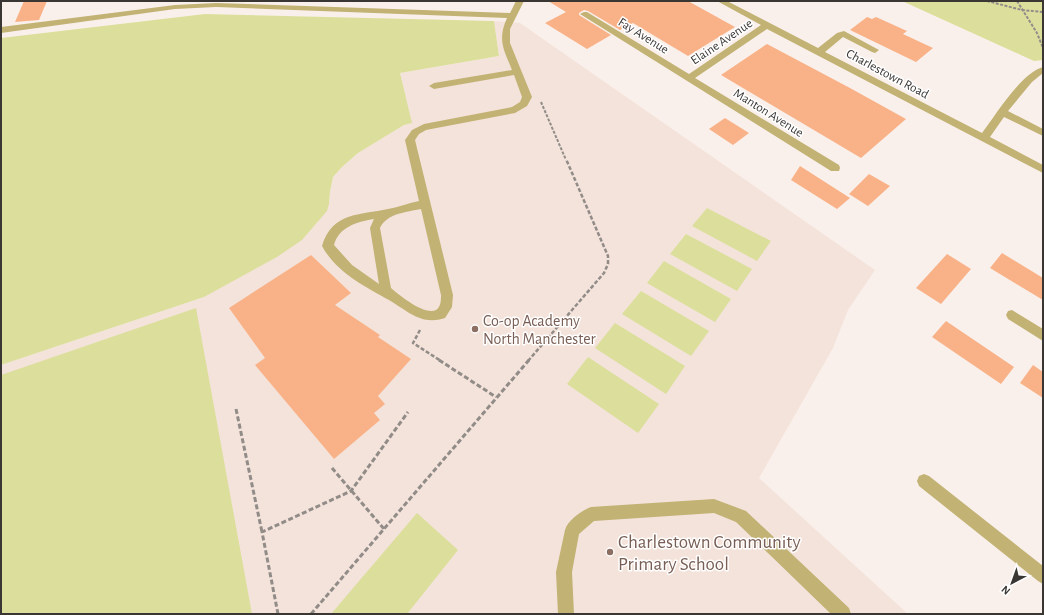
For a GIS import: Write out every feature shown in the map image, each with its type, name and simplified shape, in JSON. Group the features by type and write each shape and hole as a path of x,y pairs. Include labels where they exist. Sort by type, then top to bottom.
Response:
{"street":[{"path":"425,204 389,213 364,216 342,225 332,233 328,246 343,264 368,284 405,306 426,316 436,316 445,310 448,302 410,140 412,134 424,127 515,110 524,104 528,98 506,43 506,29 520,1"},
{"name":"Charlestown Road","path":"721,1 1043,169"},
{"path":"1,30 175,7 218,3 512,16"},
{"name":"Fay Avenue","path":"584,14 689,78"},
{"name":"Elaine Avenue","path":"689,78 767,25"},
{"path":"818,52 840,35 844,34 875,50"},
{"path":"984,138 1001,112 1032,78 1040,70 1043,70"},
{"path":"434,86 517,72"},
{"name":"Manton Avenue","path":"689,78 835,168"},
{"path":"1001,112 1043,133"},
{"path":"389,213 376,222 375,228 383,280 386,290 392,297"},
{"path":"1012,315 1043,336"},
{"path":"924,481 1043,576"},
{"path":"566,614 564,572 572,530 591,514 714,506 741,516 843,614"}],"path":[{"path":"987,1 1022,10 1043,12"},
{"path":"1016,1 1037,33 1043,48"},
{"path":"311,614 604,273 608,264 608,256 540,100"},
{"path":"426,316 413,343 496,397"},
{"path":"236,409 278,614"},
{"path":"262,532 351,491 408,412"},
{"path":"332,468 384,529"}],"shaded area":[{"name":"Co-op Academy North Manchester","path":"494,21 520,23 875,270 848,310 833,348 759,478 908,614 1,614 1,365 204,297 329,204 333,177 358,153 404,125 411,123 400,73 499,56"}],"green space":[{"path":"902,1 1043,1 1043,60 1034,61"},
{"path":"205,14 494,21 499,56 400,73 412,123 404,125 358,153 342,167 333,177 327,211 302,240 277,257 204,297 1,365 1,38"},
{"path":"707,208 771,241 757,261 692,226"},
{"path":"686,234 752,269 737,291 670,254"},
{"path":"664,261 731,299 715,322 647,283"},
{"path":"641,291 709,331 691,356 622,314"},
{"path":"196,308 252,614 1,614 1,375"},
{"path":"615,323 685,366 666,394 595,348"},
{"path":"588,357 659,404 638,433 567,384"},
{"path":"417,513 458,550 407,614 331,614"}],"building":[{"path":"24,1 47,1 39,20 15,22"},
{"path":"548,1 688,1 735,27 688,56 633,23 620,30 584,10 579,13 579,15 611,35 587,49 545,23 566,12"},
{"path":"867,17 872,19 876,17 907,31 903,34 933,48 916,62 850,30"},
{"path":"767,44 906,119 861,158 721,75"},
{"path":"725,118 749,133 733,145 709,129"},
{"path":"800,166 850,198 837,209 791,180"},
{"path":"869,174 890,186 868,206 849,194"},
{"path":"1002,253 1043,278 1043,300 990,268"},
{"path":"947,254 971,269 941,304 916,288"},
{"path":"311,255 351,293 335,305 380,335 378,337 411,359 378,396 385,404 374,413 380,420 334,459 255,365 265,358 229,308"},
{"path":"946,321 1014,367 1001,384 932,337"},
{"path":"1033,365 1043,372 1043,398 1020,383"}],"place":[{"name":"Co-op Academy North Manchester","path":"475,329"},
{"name":"Charlestown Community Primary School","path":"610,552"}]}
